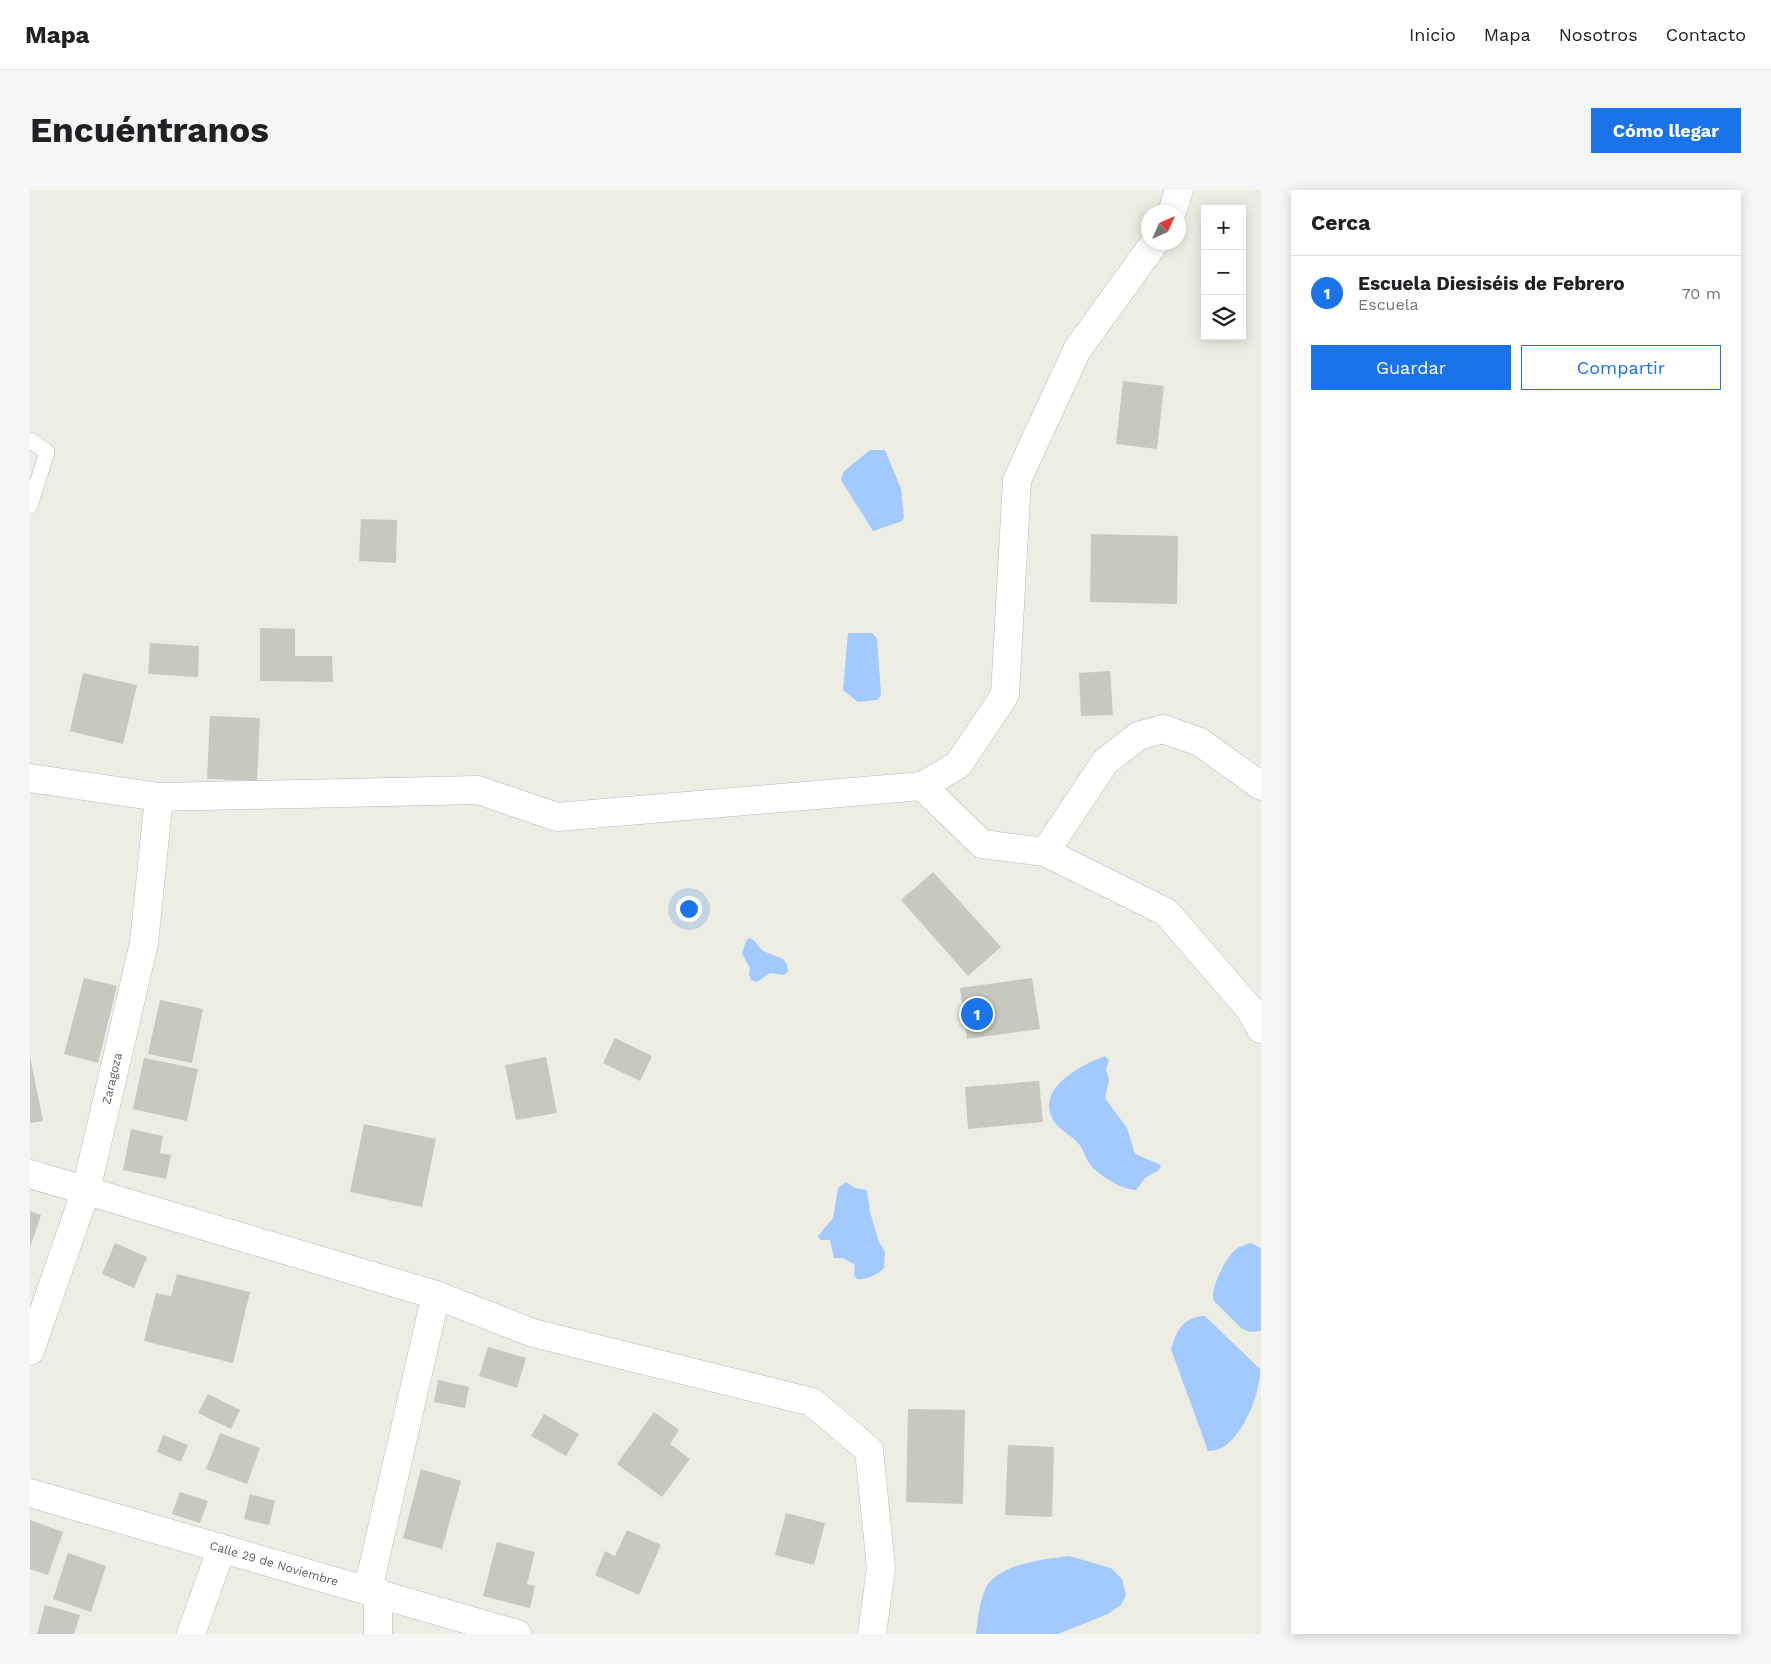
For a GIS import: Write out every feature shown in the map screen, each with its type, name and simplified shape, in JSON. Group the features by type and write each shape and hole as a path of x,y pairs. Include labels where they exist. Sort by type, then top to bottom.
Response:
{"street":[{"path":"1174,205 1179,190"},
{"path":"30,778 159,797 478,790 557,817 922,786 958,765 1005,696 1018,480 1077,350 1148,250"},
{"path":"1045,852 1106,762 1138,736 1163,729 1200,742 1261,786"},
{"path":"922,786 982,844 1045,852 1166,912 1249,1008 1261,1028"},
{"name":"Zaragoza","path":"30,1351 86,1190 144,943 159,797"},
{"path":"30,1174 436,1296 533,1332 812,1402 868,1450 881,1568 872,1634"},
{"path":"378,1634 373,1591 436,1296"},
{"name":"Calle 29 de Noviembre","path":"30,1493 221,1550 373,1591 516,1634"},
{"path":"191,1634 221,1550"}],"lane":[{"path":"30,440 48,452 30,506"}],"water":[{"path":"870,450 885,450 901,489 904,518 902,521 873,531 841,480 843,472"},
{"path":"848,633 872,633 877,638 881,695 878,700 858,702 843,690"},
{"path":"749,938 755,941 765,952 782,959 788,971 784,975 770,973 757,982 751,980 750,968 742,954 746,941"},
{"path":"1105,1056 1109,1060 1106,1069 1109,1080 1105,1098 1127,1128 1135,1154 1161,1165 1159,1170 1145,1178 1136,1190 1124,1188 1112,1182 1092,1167 1078,1143 1055,1123 1049,1107 1051,1096 1056,1087 1065,1078 1085,1065"},
{"path":"846,1182 855,1188 867,1190 870,1212 879,1242 885,1252 884,1268 875,1275 864,1279 857,1279 854,1275 855,1265 843,1258 834,1258 830,1240 820,1240 818,1236 833,1218 838,1188"},
{"path":"1250,1243 1261,1248 1261,1331 1249,1332 1241,1328 1214,1301 1213,1296 1219,1274 1232,1253 1239,1247"},
{"path":"1205,1316 1260,1369 1257,1393 1246,1420 1238,1433 1229,1443 1219,1449 1208,1451 1171,1349 1179,1330 1186,1322"},
{"path":"1069,1556 1111,1568 1122,1579 1126,1595 1121,1605 1108,1614 1058,1634 976,1634 984,1592 989,1583 998,1575 1009,1569 1034,1561"}],"building":[{"path":"1123,381 1164,386 1157,449 1116,444"},
{"path":"361,519 397,520 396,563 359,561"},
{"path":"1091,534 1178,536 1177,604 1090,602"},
{"path":"260,628 295,629 295,656 332,656 333,682 260,681"},
{"path":"150,643 199,646 198,677 148,674"},
{"path":"1110,671 1113,715 1081,716 1079,673"},
{"path":"83,673 137,685 123,744 70,731"},
{"path":"210,716 260,718 257,781 207,779"},
{"path":"933,872 1001,947 968,976 901,900"},
{"path":"84,978 117,986 98,1063 64,1054"},
{"path":"1032,978 1040,1029 967,1039 960,988"},
{"path":"160,1000 203,1009 192,1063 148,1054"},
{"path":"615,1038 652,1056 640,1081 603,1063"},
{"path":"30,1057 43,1121 30,1123"},
{"path":"546,1057 557,1113 516,1120 505,1065"},
{"path":"144,1058 198,1069 187,1121 133,1109"},
{"path":"1039,1081 1043,1122 968,1129 965,1087"},
{"path":"364,1124 436,1139 422,1207 350,1192"},
{"path":"131,1129 163,1136 160,1153 171,1155 166,1179 123,1170"},
{"path":"30,1211 41,1215 30,1247"},
{"path":"115,1243 147,1257 134,1288 102,1274"},
{"path":"177,1274 250,1292 233,1363 144,1341 156,1293 171,1296"},
{"path":"488,1347 526,1358 517,1388 479,1376"},
{"path":"438,1380 469,1387 465,1408 434,1402"},
{"path":"208,1394 240,1410 231,1429 198,1413"},
{"path":"908,1409 965,1410 963,1504 906,1502"},
{"path":"654,1412 679,1430 670,1444 690,1459 662,1497 617,1464"},
{"path":"544,1414 579,1434 566,1456 531,1436"},
{"path":"220,1433 260,1448 247,1484 206,1469"},
{"path":"163,1435 188,1445 181,1462 157,1452"},
{"path":"1008,1445 1054,1447 1052,1517 1005,1515"},
{"path":"421,1469 461,1481 442,1549 403,1538"},
{"path":"180,1492 208,1501 200,1523 172,1514"},
{"path":"250,1494 275,1501 269,1525 244,1519"},
{"path":"786,1513 825,1523 814,1565 775,1555"},
{"path":"30,1520 63,1532 48,1575 30,1569"},
{"path":"627,1530 661,1545 639,1595 595,1575 605,1551 615,1556"},
{"path":"497,1542 535,1552 527,1584 535,1586 530,1608 483,1596"},
{"path":"68,1553 106,1566 91,1612 53,1599"},
{"path":"45,1605 80,1615 74,1634 37,1634"}],"place":[{"name":"Escuela Diesiséis de Febrero","path":"977,1014"}]}
